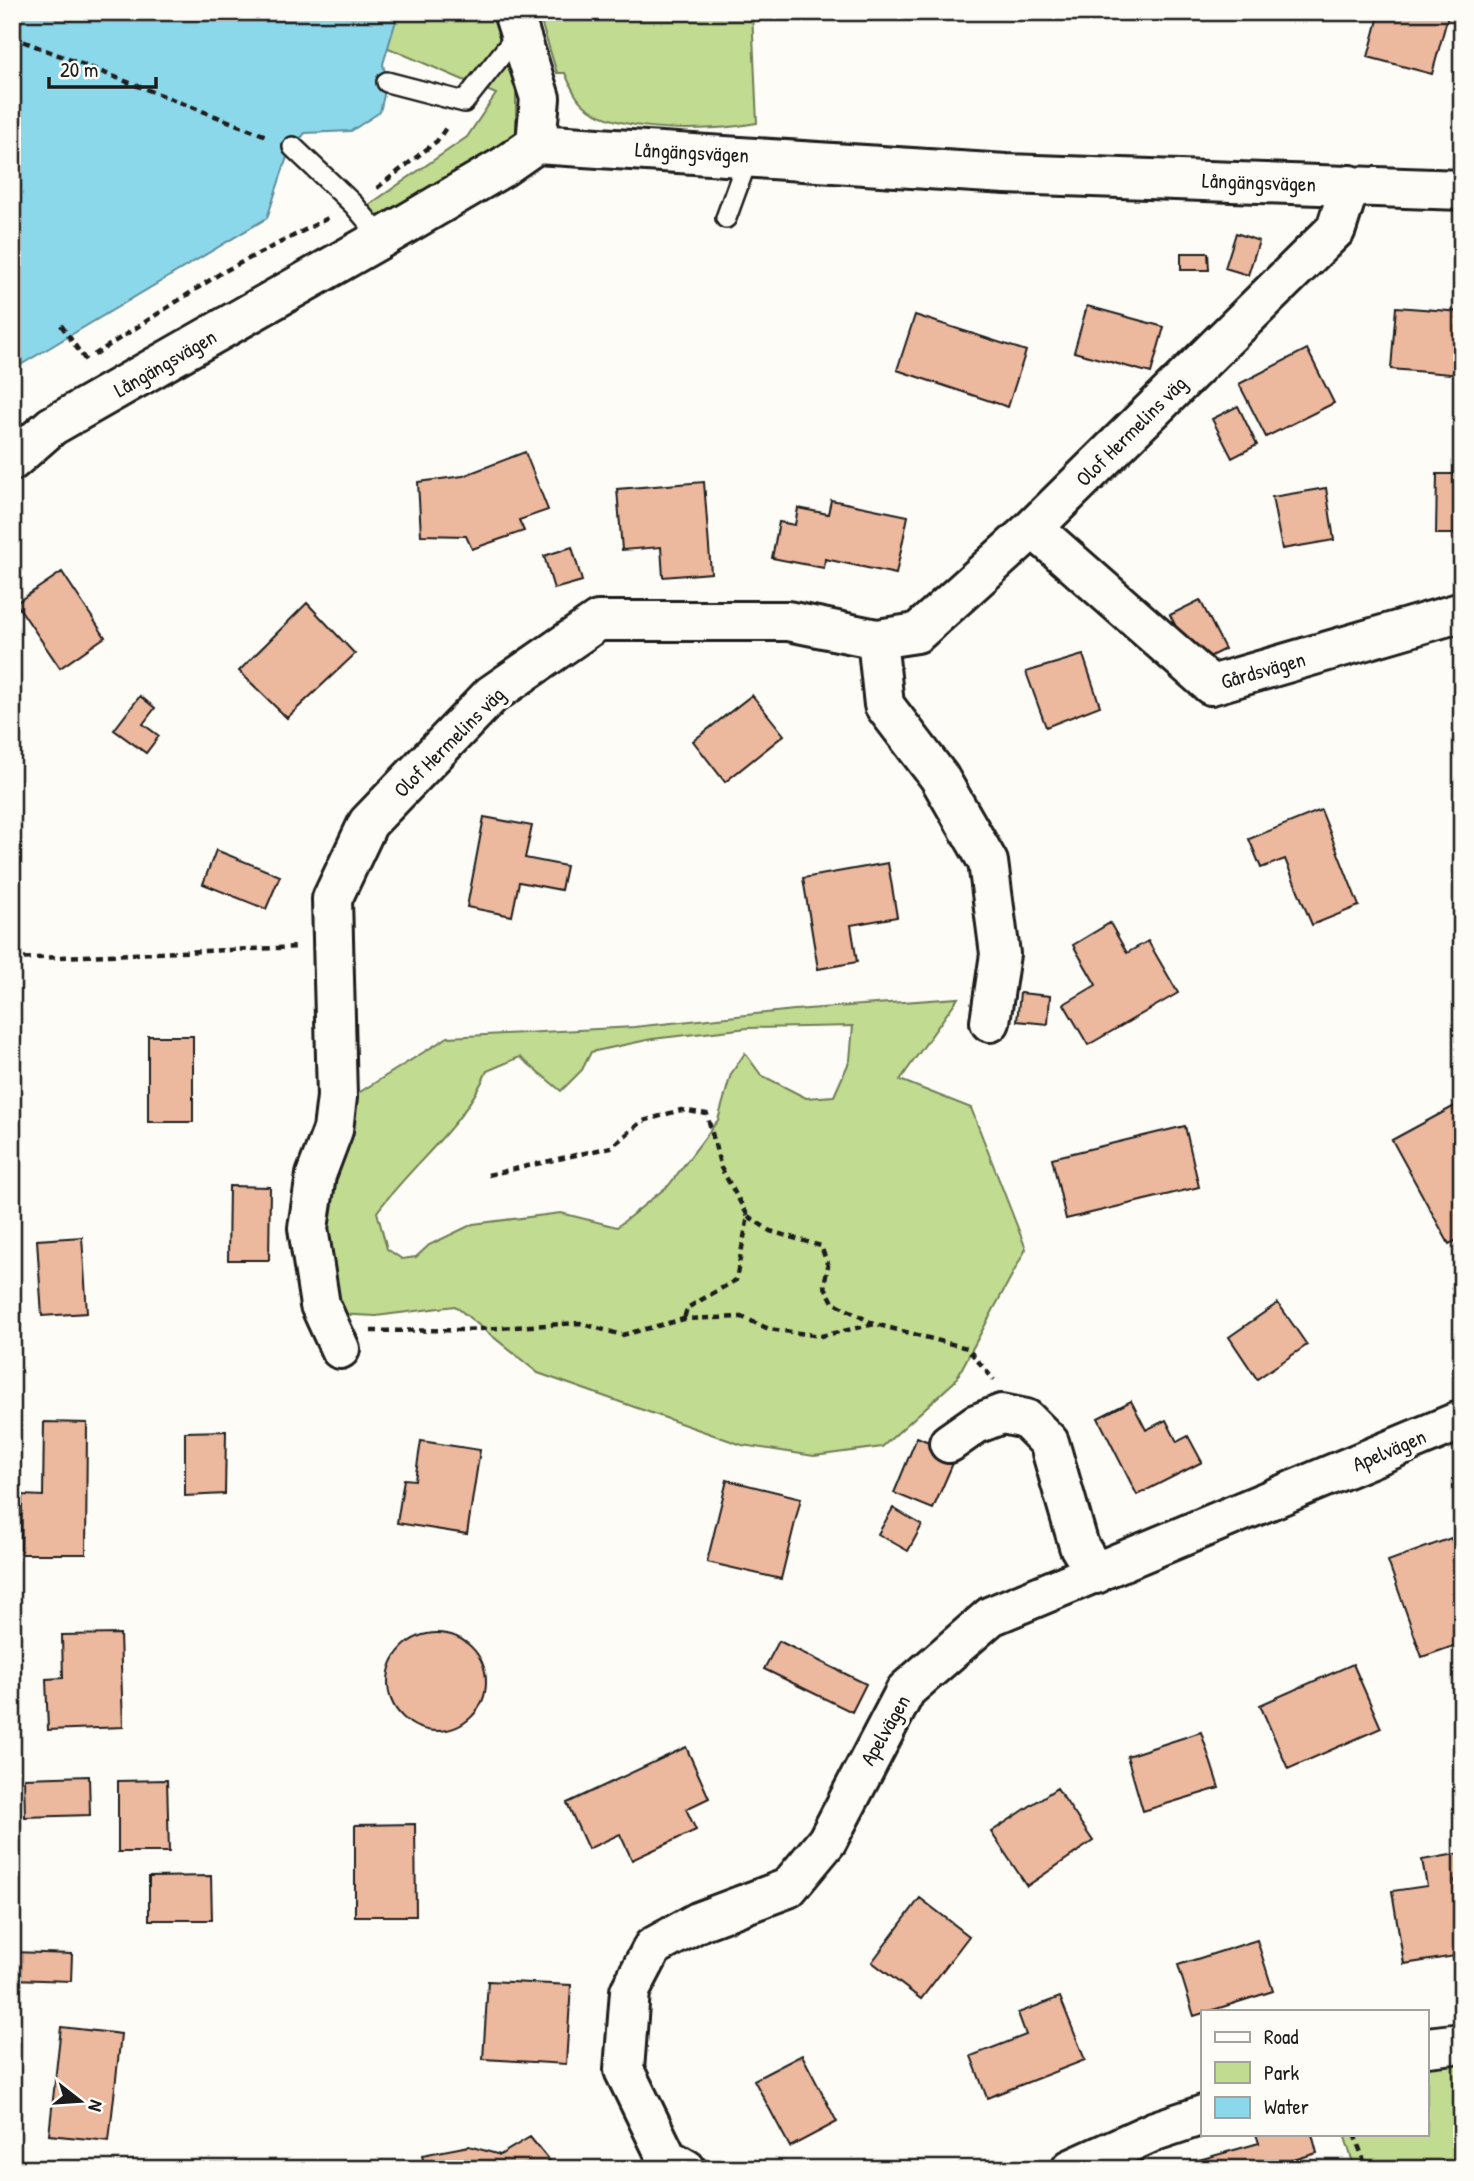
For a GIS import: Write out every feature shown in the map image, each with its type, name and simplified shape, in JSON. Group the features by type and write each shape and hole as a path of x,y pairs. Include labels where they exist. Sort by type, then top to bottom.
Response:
{"street":[{"path":"515,23 540,98 536,144"},
{"name":"Långängsvägen","path":"12,461 52,426 382,238 503,167 536,144 749,155 1006,174 1462,190"},
{"name":"Olof Hermelins väg","path":"336,1340 320,1305 309,1228 316,1175 333,1130 337,1097 332,899 368,823 491,695 598,621 788,621 877,639 917,633 1032,528 1336,229 1350,185"},
{"name":"Gårdsvägen","path":"1032,528 1211,685 1462,612"},
{"path":"877,639 884,705 939,777 988,862 1000,954 990,1022"},
{"path":"949,1443 976,1424 1002,1414 1026,1419 1049,1442 1079,1546 1096,1574"},
{"name":"Apelvägen","path":"687,2169 667,2158 624,2070 630,1991 653,1947 700,1921 788,1888 827,1841 906,1690 991,1616 1462,1420"},
{"path":"1428,2048 1462,2043"},
{"path":"1071,2169 1155,2131 1201,2116"}],"lane":[{"path":"387,82 464,102 515,23"},
{"path":"293,146 354,205 382,238"},
{"path":"726,218 749,155"}],"path":[{"path":"12,37 293,146"},
{"path":"76,369 221,273 354,205 437,141 464,102"},
{"path":"61,325 86,361"},
{"path":"12,959 333,946"},
{"path":"488,1175 611,1147 643,1121 681,1110 707,1114 721,1168 748,1216 770,1230 821,1246 828,1266 824,1285 834,1302 875,1324 967,1348 1026,1419"},
{"path":"684,1319 687,1308 736,1280 748,1216"},
{"path":"336,1340 580,1323 622,1335 684,1319 742,1317 769,1329 821,1336 875,1324"},
{"path":"1355,2136 1367,2169"}],"green space":[{"path":"396,12 494,12 516,82 516,133 497,155 379,223 366,207 467,137 496,94 386,47"},
{"path":"752,12 757,123 693,129 644,126 601,115 581,103 565,73 557,73 539,15"},
{"path":"958,998 900,1080 971,1108 1026,1249 955,1381 882,1447 814,1456 742,1445 538,1373 455,1306 376,1316 335,1314 317,1255 336,1107 448,1037 634,1027 794,1010","holes":["853,1026 850,1060 834,1096 806,1098 761,1075 745,1053 731,1074 718,1120 669,1185 617,1227 561,1213 473,1224 429,1245 416,1257 402,1259 387,1249 377,1212 465,1110 487,1071 520,1057 561,1091 582,1070 591,1052 652,1039 748,1028"]},
{"path":"1462,2059 1462,2169 1355,2169 1345,2136 1428,2136 1428,2066"}],"water":[{"path":"12,12 396,12 397,17 383,64 387,82 380,112 351,131 305,133 288,154 267,218 12,370"}],"building":[{"path":"1380,12 1449,12 1432,74 1368,57"},
{"path":"1236,233 1259,241 1248,275 1225,268"},
{"path":"1181,253 1208,253 1209,270 1181,270"},
{"path":"1087,306 1164,327 1151,373 1074,352"},
{"path":"1396,307 1462,312 1462,375 1391,369"},
{"path":"915,315 1026,351 1008,407 897,370"},
{"path":"1307,349 1334,403 1266,437 1239,384"},
{"path":"1238,406 1257,445 1232,458 1212,419"},
{"path":"525,452 548,510 519,520 524,531 472,549 466,536 421,535 418,482 463,476"},
{"path":"1437,474 1462,474 1462,534 1436,534"},
{"path":"704,482 711,573 663,577 661,547 622,550 617,489"},
{"path":"1326,488 1334,540 1282,549 1272,497"},
{"path":"831,500 908,516 896,574 825,559 824,568 772,558 779,522 795,525 798,508 828,514"},
{"path":"572,547 582,581 554,589 544,556"},
{"path":"62,572 105,637 60,668 16,603"},
{"path":"1200,600 1225,649 1195,664 1170,615"},
{"path":"307,603 355,654 287,718 239,671"},
{"path":"1083,655 1100,706 1046,727 1026,672"},
{"path":"752,695 784,735 725,782 693,741"},
{"path":"140,696 155,708 143,724 159,736 146,753 114,730"},
{"path":"12,807 17,894 12,894"},
{"path":"1321,810 1359,906 1312,925 1285,859 1261,868 1249,839"},
{"path":"484,817 532,826 525,858 566,866 561,890 519,882 512,916 467,907"},
{"path":"216,850 280,876 266,909 203,884"},
{"path":"888,863 897,917 851,925 857,962 818,969 803,878"},
{"path":"1110,923 1127,953 1148,941 1178,993 1088,1045 1064,1004 1096,985 1073,945"},
{"path":"1020,993 1050,996 1048,1024 1017,1021"},
{"path":"148,1036 193,1036 193,1122 148,1122"},
{"path":"12,1051 14,1052 22,1145 12,1145"},
{"path":"1462,1102 1462,1238 1449,1244 1392,1140"},
{"path":"1185,1126 1199,1187 1066,1219 1052,1158"},
{"path":"229,1186 270,1187 269,1260 228,1260"},
{"path":"82,1237 87,1313 42,1316 37,1240"},
{"path":"1462,1281 1462,1301 1452,1288"},
{"path":"1278,1303 1307,1345 1257,1379 1229,1337"},
{"path":"1131,1401 1146,1430 1166,1420 1177,1442 1188,1436 1202,1462 1137,1495 1098,1418"},
{"path":"44,1422 87,1423 86,1554 21,1554 22,1495 43,1496"},
{"path":"226,1431 225,1494 185,1496 185,1432"},
{"path":"917,1437 957,1454 933,1509 894,1493"},
{"path":"421,1441 480,1450 467,1534 397,1523 404,1479 415,1480"},
{"path":"727,1480 801,1498 781,1579 707,1562"},
{"path":"893,1508 922,1525 908,1551 878,1534"},
{"path":"1451,1538 1456,1552 1462,1550 1462,1598 1452,1601 1462,1628 1462,1643 1422,1657 1388,1561"},
{"path":"437,1633 456,1637 472,1647 482,1663 486,1682 482,1701 472,1717 456,1727 437,1731 418,1727 402,1717 392,1701 388,1682 392,1663 402,1647 418,1637"},
{"path":"120,1634 123,1727 48,1730 46,1679 63,1678 62,1635"},
{"path":"779,1641 866,1684 852,1712 764,1669"},
{"path":"1353,1664 1381,1728 1288,1769 1260,1705"},
{"path":"1201,1732 1219,1788 1143,1811 1127,1756"},
{"path":"686,1747 709,1798 686,1809 696,1830 632,1860 620,1834 588,1849 567,1803"},
{"path":"89,1776 90,1815 25,1817 24,1778"},
{"path":"167,1780 169,1852 118,1852 118,1781"},
{"path":"1057,1788 1093,1841 1027,1886 991,1832"},
{"path":"415,1824 416,1916 355,1916 355,1825"},
{"path":"1462,1853 1462,1879 1455,1880 1462,1920 1462,1955 1404,1964 1392,1891 1427,1886 1422,1860"},
{"path":"211,1876 212,1920 149,1920 149,1877"},
{"path":"920,1898 969,1936 921,1999 872,1962"},
{"path":"1257,1940 1273,1991 1213,2010 1201,2010 1201,2014 1194,2016 1178,1965"},
{"path":"12,1952 72,1954 71,1981 12,1979"},
{"path":"488,1981 571,1985 566,2064 483,2059"},
{"path":"1060,1997 1085,2060 987,2098 971,2056 1026,2035 1018,2013"},
{"path":"61,2027 121,2034 109,2141 49,2135"},
{"path":"802,2055 837,2122 790,2147 754,2080"},
{"path":"1257,2136 1313,2136 1317,2153 1280,2164 1282,2169 1167,2169 1259,2143"},
{"path":"530,2137 556,2169 425,2169 422,2155 469,2146 500,2155"}]}
